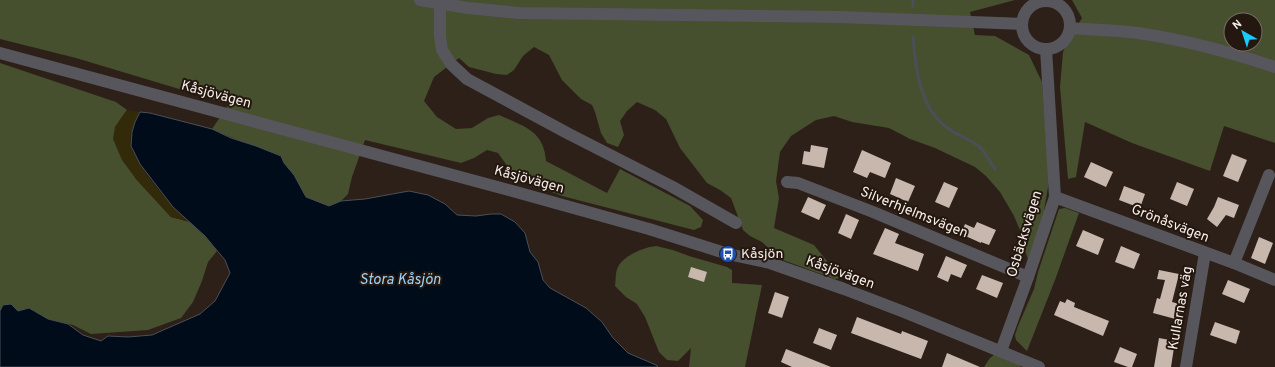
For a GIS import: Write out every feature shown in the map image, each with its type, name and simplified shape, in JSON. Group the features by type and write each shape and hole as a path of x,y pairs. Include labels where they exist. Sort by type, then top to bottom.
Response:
{"street":[{"path":"420,0 468,8 520,13 839,17 1022,24"},
{"path":"1048,1 1059,5 1065,10 1070,20 1070,28 1064,42 1054,48 1046,49 1035,46 1029,42 1025,36 1022,24 1025,13 1030,7 1040,2 1048,1"},
{"path":"440,4 440,36 442,50 451,64 467,79 569,134 671,186 736,223"},
{"path":"1070,28 1136,33 1172,39 1209,47 1275,67"},
{"name":"Osbäcksvägen","path":"1001,351 1055,198 1046,49"},
{"name":"Kåsjövägen","path":"0,53 516,192 649,229 728,254 770,263 844,289 1039,367"},
{"path":"1234,263 1269,175"},
{"name":"Silverhjelmsvägen","path":"787,182 798,183 873,212 1028,277"},
{"name":"Grönåsvägen","path":"1055,198 1234,263 1275,280"},
{"name":"Kullarnas väg","path":"1186,367 1205,253"}],"green space":[{"path":"0,0 1015,0 970,12 975,35 995,36 1029,55 1042,82 1049,181 1043,217 1028,259 1022,235 1014,216 1000,192 986,176 975,167 935,148 910,139 889,128 852,122 834,116 816,120 791,136 780,152 776,181 779,198 774,228 814,245 827,261 833,272 840,278 835,279 780,259 762,242 750,236 743,230 731,198 707,183 680,148 666,119 655,110 637,102 627,111 620,121 624,135 618,147 607,143 601,133 592,105 581,99 562,80 549,55 534,47 523,56 514,70 507,75 496,74 469,67 459,58 434,77 424,101 437,117 456,129 472,128 488,118 499,115 524,126 531,130 541,142 546,161 607,193 620,169 690,206 703,220 701,227 694,230 562,196 516,178 498,153 487,150 474,158 461,163 365,140 352,177 348,194 341,201 329,206 306,197 294,175 284,163 281,156 212,129 229,104 76,58 0,39"},
{"path":"1072,0 1275,0 1275,143 1224,126 1210,171 1132,143 1085,122 1076,177 1068,179 1060,87 1063,52 1082,18"},
{"path":"0,63 116,102 127,110 115,127 136,179 171,217 190,222 205,236 217,251 208,262 193,302 181,318 148,330 91,334 73,325 48,319 29,308 18,311 3,305 0,311"},
{"path":"1065,208 1079,213 1027,351 1016,340 1015,335 1034,289 1038,272 1059,209"},
{"path":"656,246 727,267 732,270 732,283 762,285 745,367 689,367 691,348 678,361 667,360 659,352 645,317 637,304 626,297 615,286 617,269 624,259 640,250"},
{"path":"995,354 1021,366 984,367 990,358"}],"sand":[{"path":"127,110 140,112 131,133 130,143 142,167 154,184 190,222 171,217 136,179 122,160 113,139 115,127"}],"water":[{"name":"Stora Kåsjön","path":"140,112 150,113 212,129 231,138 281,156 284,163 294,175 306,197 329,206 341,201 365,199 409,191 428,195 445,204 457,215 476,216 501,214 515,222 525,233 530,252 538,262 543,280 550,288 586,308 602,322 613,338 628,353 658,367 0,367 0,311 3,305 11,304 18,311 29,308 48,319 68,324 83,335 101,341 108,336 128,337 152,335 200,314 215,301 230,273 225,260 205,236 173,207 140,164 131,146 132,132"}],"building":[{"path":"811,145 828,148 824,168 802,164 804,151 810,152"},
{"path":"862,150 891,163 885,178 870,172 867,178 853,172"},
{"path":"1232,154 1247,160 1238,182 1223,176"},
{"path":"1091,162 1113,172 1106,187 1084,177"},
{"path":"896,178 915,186 908,202 890,194"},
{"path":"944,182 958,188 949,208 935,202"},
{"path":"1177,182 1194,189 1187,206 1170,199"},
{"path":"1124,186 1145,194 1140,208 1119,200"},
{"path":"808,197 826,205 819,220 801,212"},
{"path":"1218,197 1239,205 1234,218 1226,215 1217,227 1207,219"},
{"path":"846,214 859,220 851,239 838,233"},
{"path":"977,222 996,230 989,245 961,234 965,224 974,228"},
{"path":"885,228 899,234 895,243 924,254 918,271 873,254"},
{"path":"1083,230 1104,239 1098,255 1076,246"},
{"path":"1259,237 1273,243 1265,264 1251,258"},
{"path":"1121,246 1140,254 1134,269 1115,262"},
{"path":"946,256 967,265 961,278 951,274 948,282 937,277"},
{"path":"691,267 707,272 704,282 688,277"},
{"path":"1159,270 1179,274 1172,302 1183,305 1179,320 1153,313 1157,298 1160,299 1165,280 1157,279"},
{"path":"982,275 1003,283 997,298 976,289"},
{"path":"1228,280 1250,289 1244,303 1222,294"},
{"path":"775,292 789,297 782,318 768,313"},
{"path":"1067,299 1075,303 1074,307 1109,321 1103,336 1054,315 1060,301 1065,303"},
{"path":"857,317 901,334 902,331 928,341 921,359 851,333"},
{"path":"1215,322 1240,331 1236,344 1210,335"},
{"path":"819,328 837,335 831,350 813,343"},
{"path":"1159,338 1175,341 1171,367 1154,367"},
{"path":"1120,347 1137,354 1132,367 1114,362"},
{"path":"786,349 831,367 792,367 781,362"},
{"path":"947,353 980,367 942,367"}],"waterway":[{"path":"913,0 913,6"},
{"path":"913,37 915,61 920,86 930,109 937,119 946,127 974,142 981,148 995,169"}],"place":[{"name":"Kåsjön","path":"728,254"}]}
